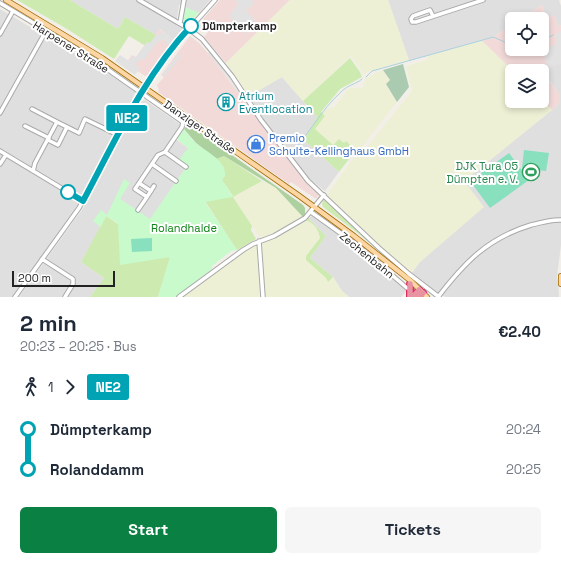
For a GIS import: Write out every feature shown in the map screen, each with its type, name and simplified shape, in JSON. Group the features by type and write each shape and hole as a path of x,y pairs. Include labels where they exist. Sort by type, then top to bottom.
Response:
{"highway":[{"path":"408,286 412,297 422,294"}],"main road":[{"name":"Danziger Straße","path":"6,0 102,58 330,218"},
{"name":"Zechenbahn","path":"330,218 396,271 411,281 422,294"},
{"name":"Zechenbahn","path":"396,271 408,286 422,294"},
{"path":"561,276 561,284"}],"street":[{"path":"139,0 180,23 197,35 209,47 236,82 261,120 308,181 409,274 439,297 463,266 492,242 527,227 553,220 561,220"},
{"path":"180,23 184,0"},
{"path":"15,297 83,201 144,88 174,46 215,0"},
{"path":"433,16 430,10 411,18 412,21 416,22 484,0"},
{"name":"Harpener Straße","path":"0,3 94,60 141,94"},
{"path":"0,34 13,11"},
{"path":"0,113 46,31"},
{"path":"94,60 102,58"},
{"name":"Danziger Straße","path":"141,94 182,121 182,127 165,152"},
{"path":"32,109 79,133 85,119 118,135"},
{"path":"33,171 35,163 57,122"},
{"path":"25,126 58,145 67,127"},
{"path":"0,151 83,201"},
{"path":"147,198 135,189 160,153 165,152 186,167"},
{"path":"0,164 6,155"},
{"path":"152,164 176,181"},
{"path":"139,182 151,191"},
{"path":"138,210 154,186"},
{"path":"179,297 235,255 259,241 274,236 305,218 324,195"},
{"name":"Zechenbahn","path":"311,212 357,245 408,286"},
{"path":"259,241 263,297"},
{"path":"42,259 73,280 73,284 65,297"}],"shaded area":[{"path":"70,0 210,0 199,13 179,5 176,25 182,29 174,40 160,29 156,35 125,17 118,29"},
{"path":"220,0 290,0 226,63 204,37 212,27 203,19"},
{"path":"235,0 252,0 254,2 254,4 246,10 257,23 245,34 229,16 238,5"},
{"path":"388,0 559,0 561,6 561,25 558,26 549,19 549,12 544,12 542,5 532,12 505,12 505,30 492,38 409,61"},
{"path":"542,5 544,12 532,12"},
{"path":"0,9 136,90 122,127 83,201 15,297 0,297"},
{"path":"554,15 558,26 561,25 561,63 549,68 549,64 506,64 482,41 492,38 505,30 505,56 549,56 549,16"},
{"path":"159,29 174,40 148,75 145,76 126,63 132,55 136,57 147,42 150,43"},
{"path":"162,31 174,40 169,46 163,39 160,42 158,41 144,60 139,60 135,65 140,68 135,75 115,61 120,55 129,61 133,56 136,57 147,42 150,43 157,34 160,35"},
{"path":"561,31 561,63 549,68 549,64 547,64 544,56 549,56 549,47 555,45 557,40 555,35"},
{"path":"190,36 200,44 213,59 305,181 320,194 316,199 291,182 289,184 158,92 159,90 157,85 164,77 161,75"},
{"path":"210,51 231,77 251,107 249,108 232,83 208,53"},
{"path":"179,54 182,55 165,76 162,74"},
{"path":"561,63 561,245 557,277 559,297 446,297 436,293 411,274 419,263 464,181 558,105 559,96 549,80 549,67"},
{"path":"282,77 317,117 304,140 339,172 325,191 308,178 291,155 297,148 290,154 266,123 249,96"},
{"path":"549,81 559,93 560,97 558,105 552,110 549,107"},
{"path":"145,100 180,124 173,137 188,148 187,166 150,220 120,199 107,215 93,220 101,227 81,262 104,278 90,297 19,297 86,204 140,102"},
{"path":"312,216 361,251 407,290 401,297 349,297 342,291 333,277 310,258 326,236 308,218"}],"green space":[{"path":"17,0 70,0 118,29 125,17 156,35 150,44 144,45 129,36 114,59 67,29"},
{"path":"290,0 388,0 409,60 367,72 364,75 351,56 303,101 282,77 249,96 226,63"},
{"path":"185,7 199,13 189,23 183,20"},
{"path":"482,41 506,64 505,108 549,107 552,110 464,181 484,207 419,263 411,274 327,195 351,161 361,154 412,91 406,66 424,61 430,55"},
{"path":"350,58 362,77 340,89 321,112 325,116 315,129 333,145 339,139 344,143 346,141 356,150 339,172 304,140 317,117 303,101"},
{"path":"403,64 409,87 397,102 386,84 390,80 383,70"},
{"path":"383,70 390,81 386,85 397,102 358,152 346,141 344,143 333,145 315,129 325,116 321,112 335,106 349,88 362,88 366,78"},
{"path":"188,124 303,205 305,208 305,214 303,217 276,188 224,156 216,159 196,143 184,129"},
{"name":"Rolandhalde","path":"184,129 195,142 216,157 223,166 225,176 222,180 233,197 205,202 237,250 231,251 212,266 212,269 176,297 158,297 170,257 120,265 118,223 106,216 101,227 93,221 101,210 107,215 124,179 130,183 120,199 150,219 187,166 179,160 188,148 177,139"},
{"path":"524,150 549,153 546,171 522,168"},
{"path":"509,153 529,180 490,208 470,181"},
{"path":"224,156 262,181 233,197 252,226 251,230 256,239 237,250 205,201 233,196 222,180 224,168 216,159"},
{"path":"262,181 276,188 303,217 264,238 260,238 233,197"},
{"path":"323,200 326,200 387,258 359,234 323,207"},
{"path":"106,216 170,258 158,297 90,297 104,278 81,262"},
{"path":"308,218 326,236 310,258 333,277 328,282 326,278 306,260 306,256 320,238 315,227 305,220"},
{"path":"305,220 309,221 319,232 320,238 306,256 306,260 326,278 328,282 333,277 342,291 349,297 184,297 241,253 276,237"},
{"path":"152,238 152,251 132,252 131,239"}],"waterway":[{"path":"549,37 553,35"},
{"path":"366,77 372,71 493,37 505,42"},
{"path":"290,155 334,99 344,89 362,79"}],"bus line":[{"name":"NE2","path":"68,192 83,201 148,81 191,26"}],"place":[{"name":"Dümpterkamp","path":"191,26"},
{"name":"Atrium Eventlocation","path":"226,102"},
{"name":"Premio Schulte-Kellinghaus GmbH","path":"256,144"},
{"name":"DJK Tura 05 Dümpten e. V.","path":"531,172"}]}
